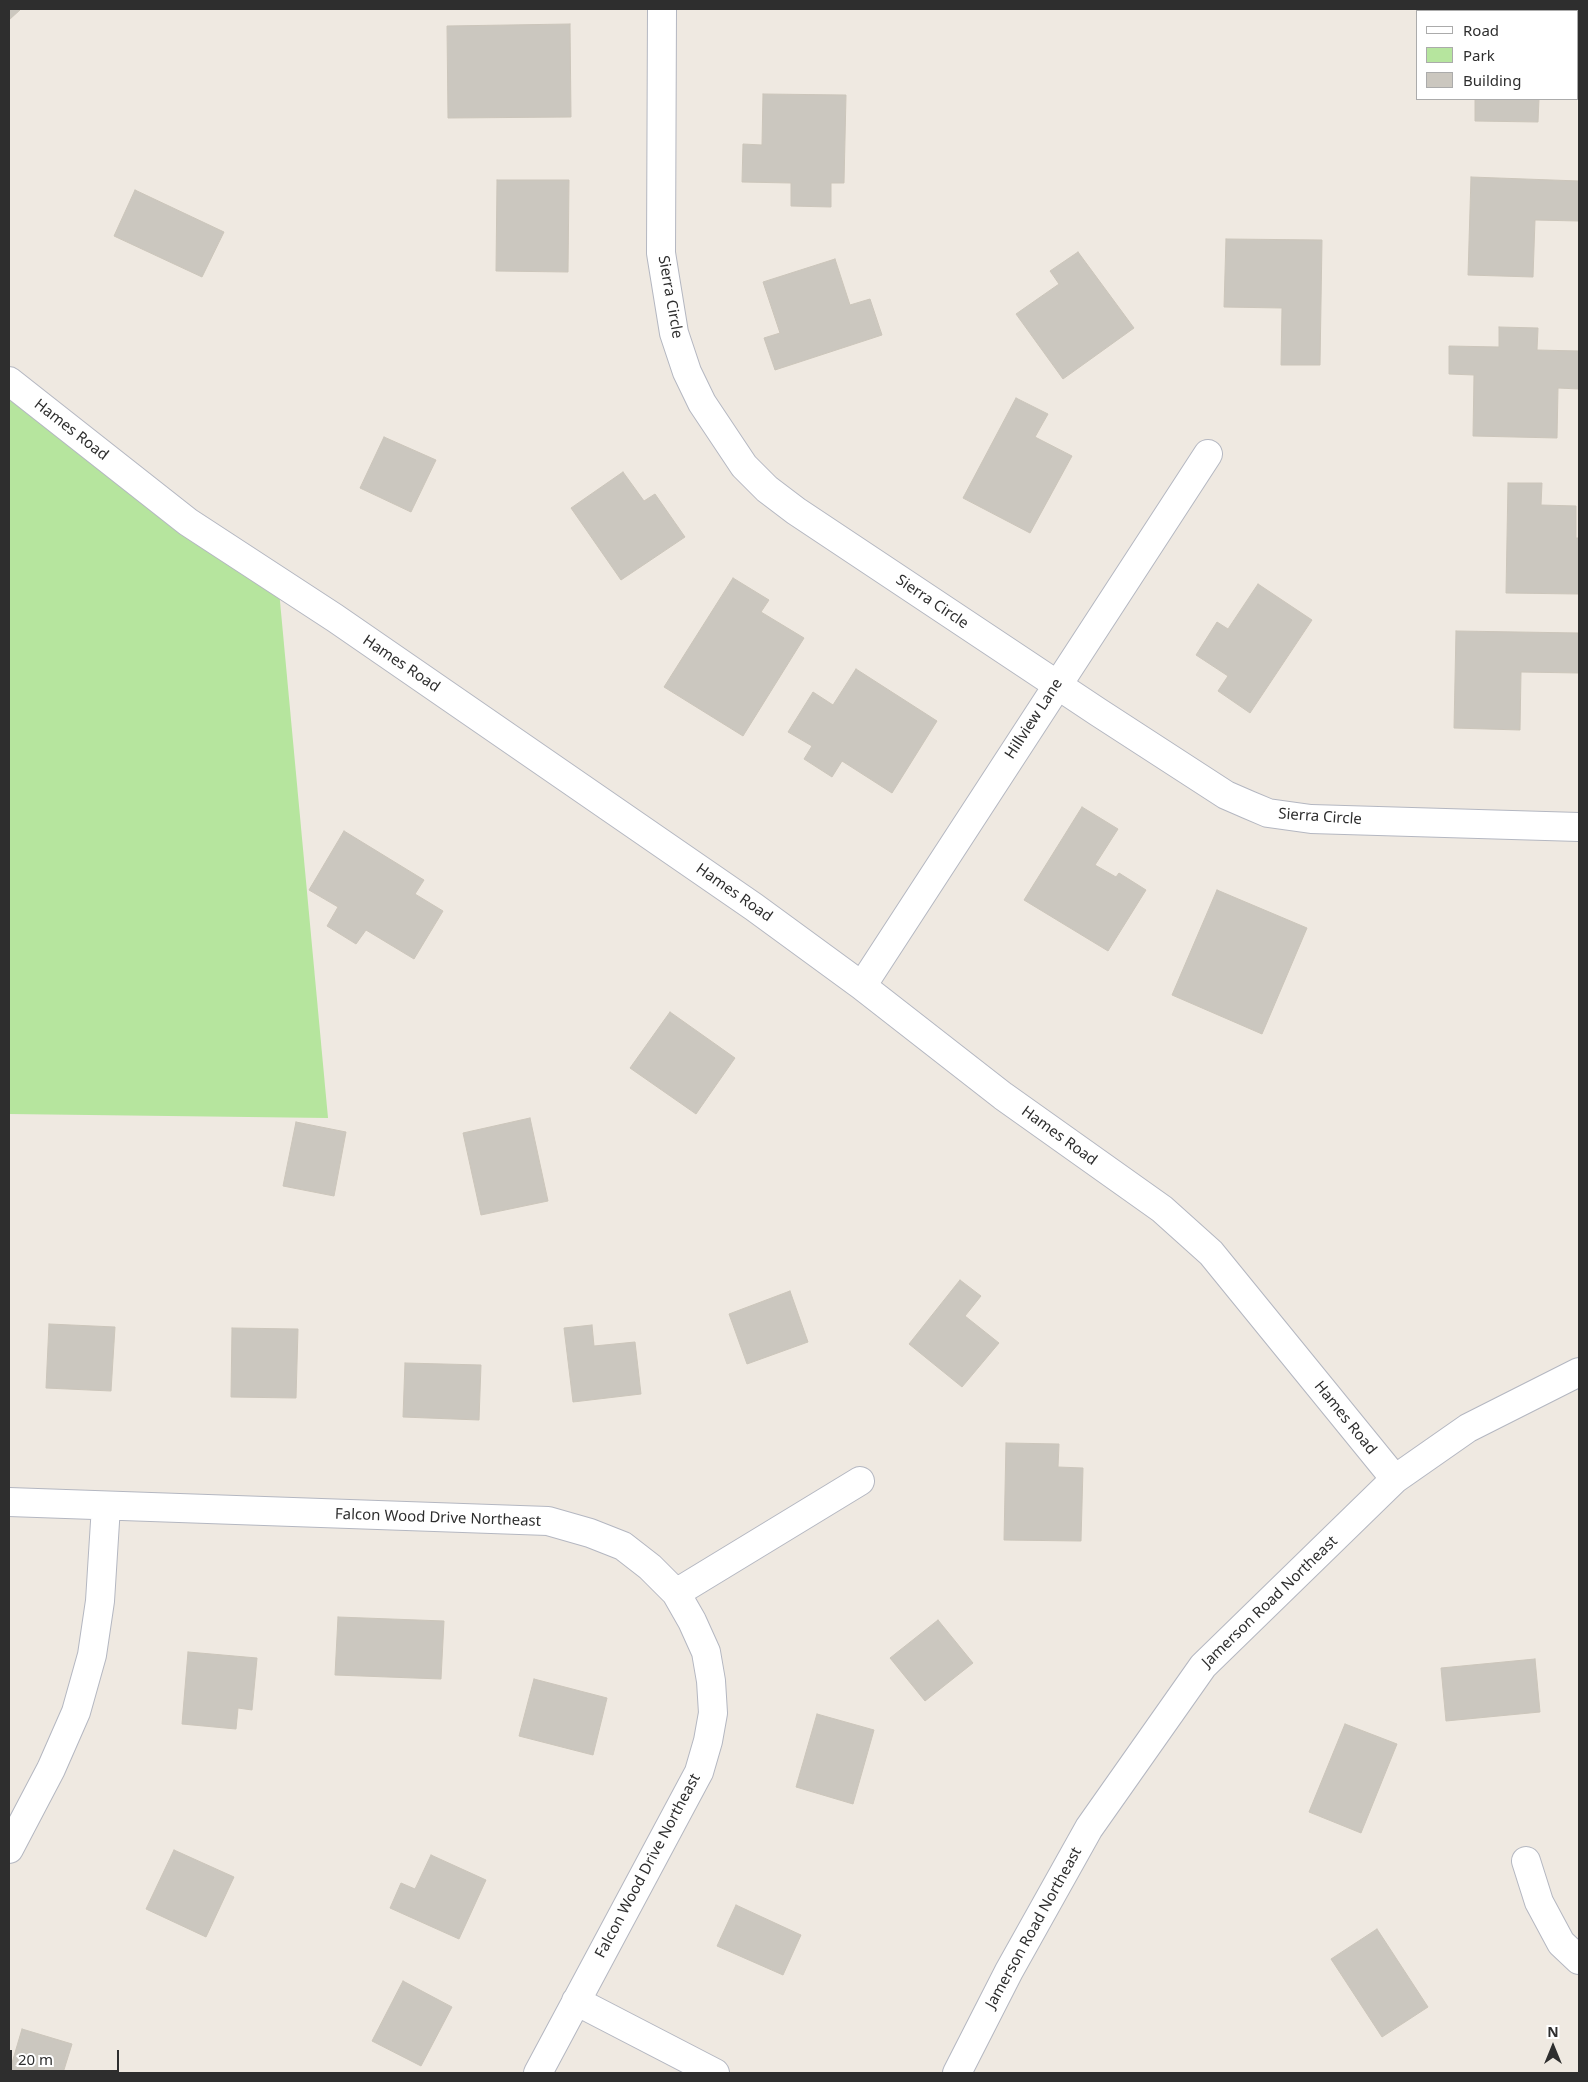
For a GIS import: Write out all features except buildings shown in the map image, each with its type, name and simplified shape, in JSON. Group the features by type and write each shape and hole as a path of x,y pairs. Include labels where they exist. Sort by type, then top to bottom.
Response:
{"street":[{"name":"Sierra Circle","path":"662,9 661,253 674,333 687,372 702,403 744,466 767,489 796,511 1226,794 1268,813 1311,819 1579,827"},
{"name":"Hames Road","path":"9,381 188,522 335,618 754,906 862,986 1003,1096 1162,1209 1211,1253 1395,1479"},
{"name":"Hillview Lane","path":"862,986 1208,454"},
{"name":"Jamerson Road Northeast","path":"957,2073 1009,1971 1089,1828 1203,1666 1395,1479 1468,1428 1579,1372"},
{"path":"676,1593 860,1481"},
{"name":"Falcon Wood Drive Northeast","path":"9,1502 548,1522 590,1533 623,1546 650,1567 676,1593 692,1621 706,1652 711,1681 713,1713 708,1741 699,1772 538,2073"},
{"path":"9,1849 51,1769 72,1720 89,1665 100,1601 106,1506"},
{"path":"1526,1861 1539,1902 1561,1943 1579,1960"},
{"path":"576,2002 715,2073"}],"green space":[{"path":"9,385 277,569 328,1118 9,1114"}]}
